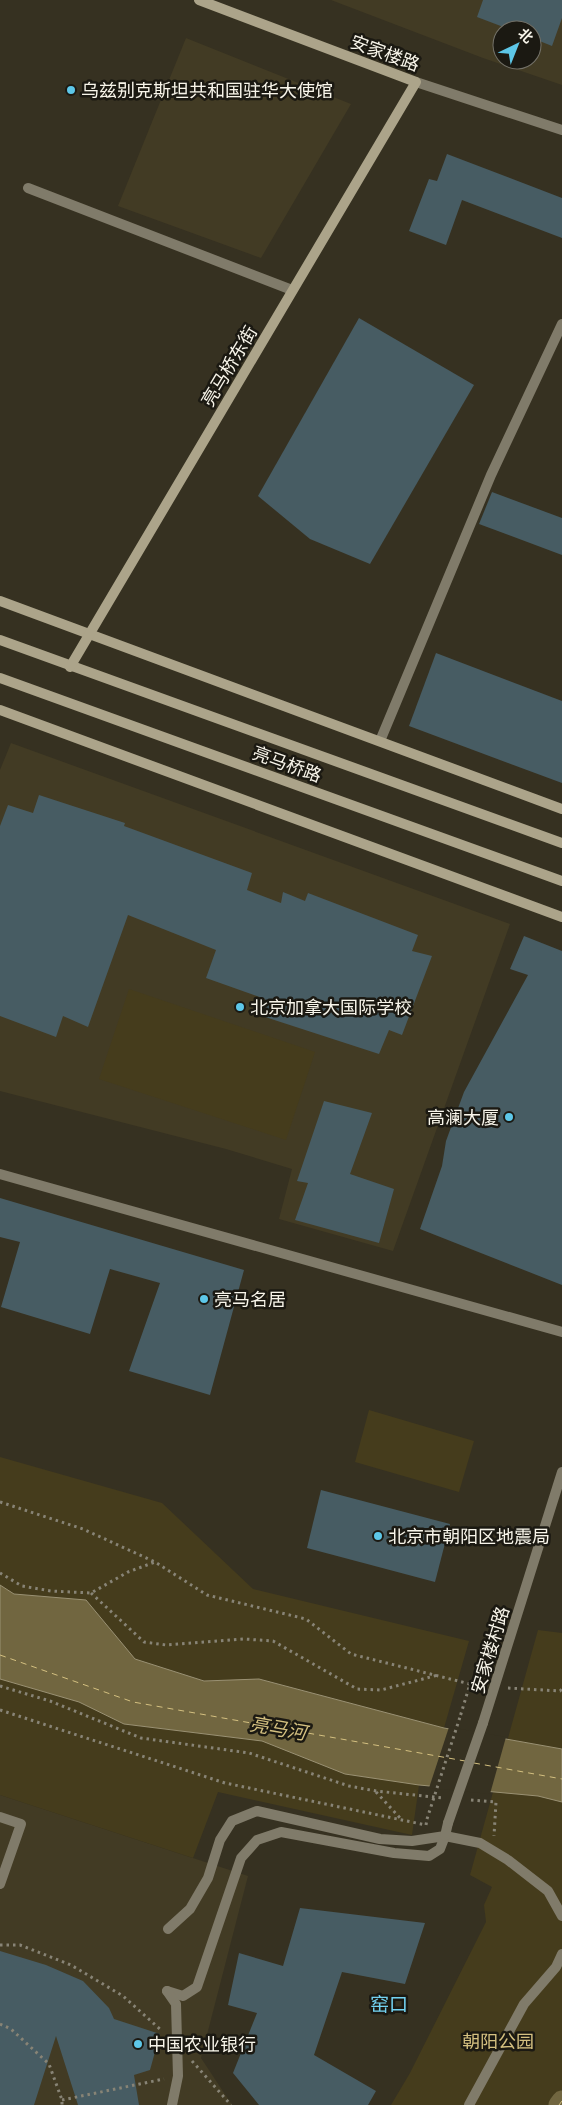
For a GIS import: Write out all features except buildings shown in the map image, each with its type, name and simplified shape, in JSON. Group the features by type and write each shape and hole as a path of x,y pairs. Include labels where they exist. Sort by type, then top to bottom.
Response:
{"street":[{"name":"安家楼路","path":"199,0 416,82 562,130"},
{"name":"亮马桥东街","path":"70,666 416,82"},
{"path":"28,188 292,290"},
{"path":"380,742 491,475 562,324"},
{"path":"0,602 562,809"},
{"name":"亮马桥路","path":"0,640 562,842"},
{"name":"亮马桥路","path":"0,678 562,882"},
{"path":"0,710 562,917"},
{"path":"0,1174 562,1332"},
{"name":"安家楼村路","path":"445,1836 484,1722 562,1472"},
{"path":"168,1929 190,1909 208,1878 220,1840 232,1821 257,1812 380,1839 412,1841 445,1836 480,1844 508,1860 548,1891 562,1916"},
{"path":"0,1817 21,1824 0,1884"},
{"path":"172,2105 178,2076 178,2045 176,2004 167,1991 183,1996 197,1988 241,1858 257,1840 281,1832 394,1853 429,1856 440,1849 445,1836"},
{"path":"469,2105 524,2004 556,1968 562,1954"}],"path":[{"path":"0,1502 83,1529 154,1562 207,1595 306,1619 351,1654 440,1674 470,1684 562,1690"},
{"path":"0,1573 22,1586 51,1591 91,1593 128,1572 154,1562"},
{"path":"91,1593 144,1642 166,1645 244,1639 273,1641 357,1689 381,1690 440,1674"},
{"path":"427,1819 470,1684"},
{"path":"0,1686 50,1701 140,1738 249,1753 349,1786 376,1791 451,1798"},
{"path":"0,1710 225,1784 426,1824"},
{"path":"376,1791 401,1820"},
{"path":"469,1800 496,1802 493,1851"},
{"path":"0,1946 20,1945 71,1965 123,1996 178,2045 231,2105"},
{"path":"0,2024 11,2029 49,2064 62,2103 178,2076"}],"shaded area":[{"path":"331,0 562,0 562,85 518,70 542,70 542,20 492,20 492,61"},
{"path":"186,38 351,104 261,258 118,206"},
{"name":"北京加拿大国际学校","path":"11,743 510,924 393,1251 279,1219 292,1169 226,1149 0,1091 0,770"},
{"path":"0,1795 248,1876 201,2058 232,2105 0,2105"}],"green space":[{"path":"129,989 315,1052 286,1140 99,1079"},
{"path":"369,1410 474,1441 459,1492 355,1462"},
{"path":"0,1457 162,1503 253,1589 469,1641 444,1728 260,1679 205,1681 135,1659 86,1600 14,1594 0,1585"},
{"name":"朝阳公园","path":"538,1630 562,1633 562,2105 391,2105 410,2073 486,1922 484,1905 492,1887 470,1875"},
{"path":"0,1679 79,1702 124,1724 262,1741 345,1774 419,1785 412,1835 218,1792 193,1858 0,1795"}],"water":[{"name":"亮马河","path":"0,1585 14,1594 86,1600 135,1659 204,1681 259,1679 444,1728 562,1749 562,1802 538,1796 419,1785 345,1774 262,1741 124,1724 79,1702 0,1679"}],"pier":[{"path":"449,1727 506,1737 490,1794 429,1788"}],"waterway":[{"path":"559,2105 562,2101"}],"ferry route":[{"path":"0,1655 133,1702 465,1761"},
{"path":"474,1763 562,1779"},
{"path":"559,2105 562,2101"}],"place":[{"name":"乌兹别克斯坦共和国驻华大使馆","path":"71,90"},
{"name":"北京加拿大国际学校","path":"240,1007"},
{"name":"高澜大厦","path":"509,1117"},
{"name":"亮马名居","path":"204,1299"},
{"name":"北京市朝阳区地震局","path":"378,1536"},
{"name":"中国农业银行","path":"138,2044"}],"district":[{"name":"窑口","path":"389,2004"}]}
